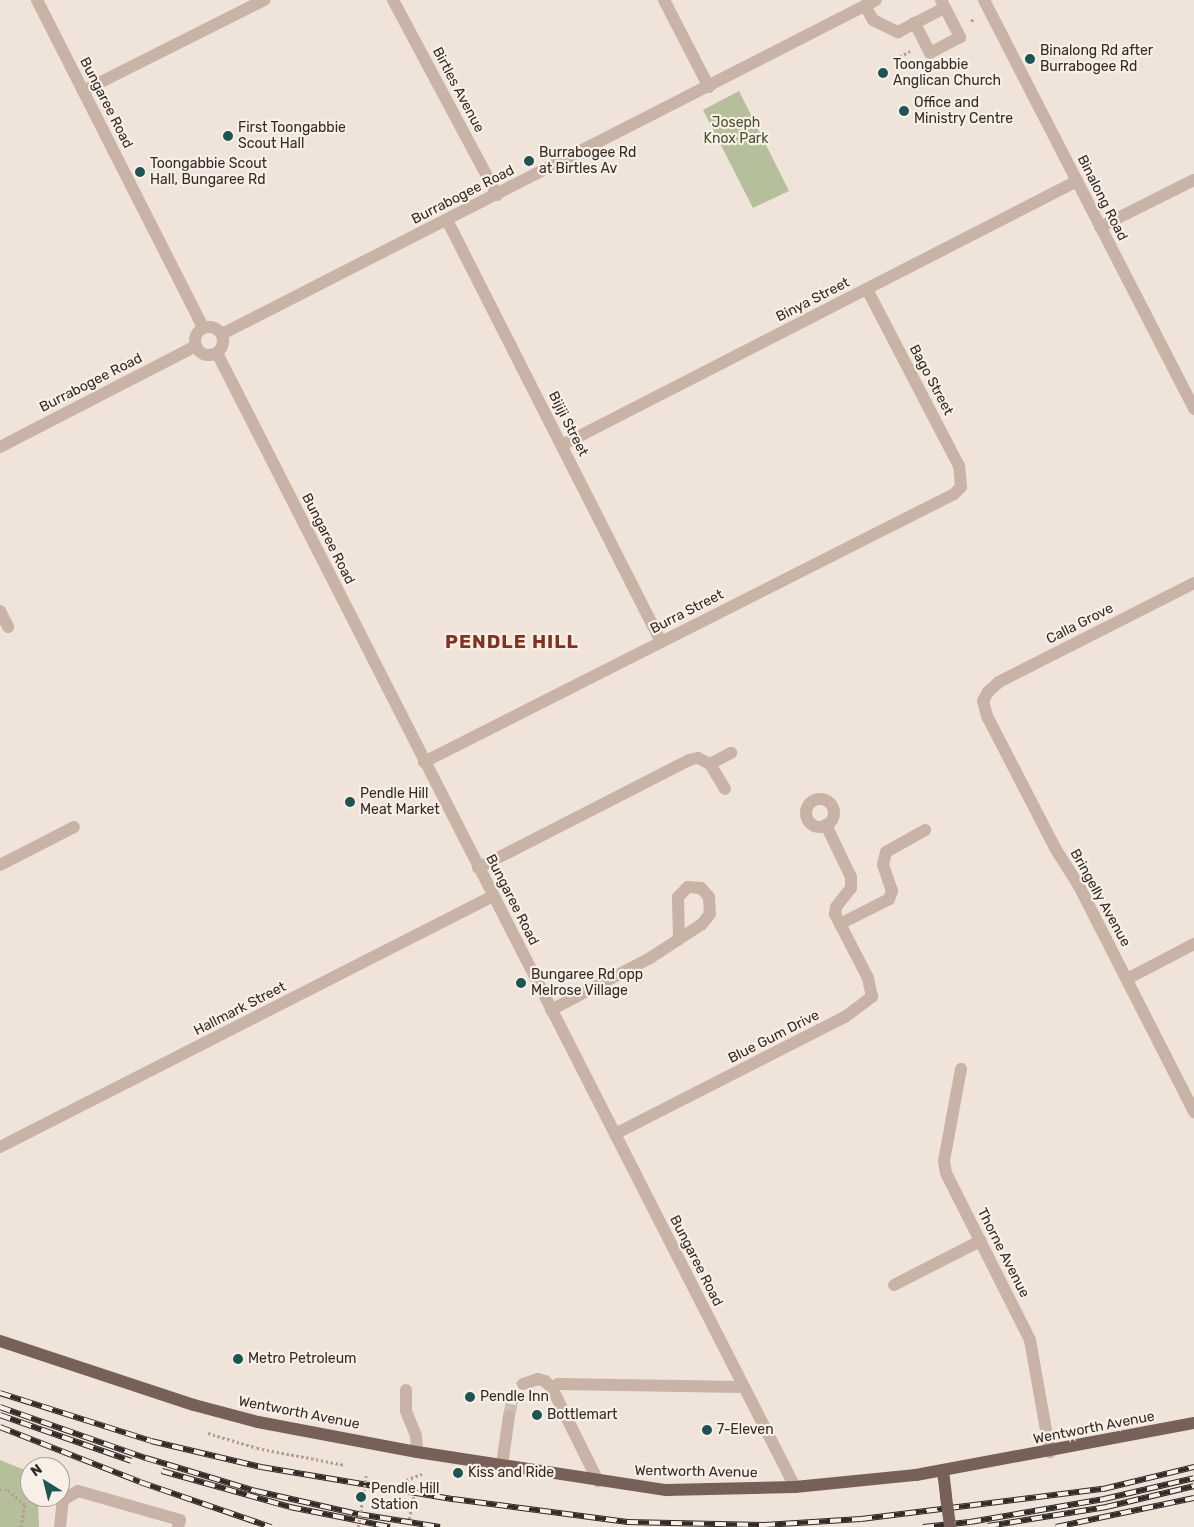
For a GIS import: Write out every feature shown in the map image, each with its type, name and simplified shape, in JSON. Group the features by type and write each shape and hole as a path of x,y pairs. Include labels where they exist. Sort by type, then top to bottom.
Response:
{"main road":[{"name":"Wentworth Avenue","path":"0,1341 235,1416 417,1452 666,1490 794,1487 943,1471 1194,1423"},
{"path":"943,1471 950,1527"}],"street":[{"name":"Bungaree Road","path":"37,0 203,327"},
{"path":"83,91 264,0"},
{"name":"Birtles Avenue","path":"393,0 497,195"},
{"path":"664,0 709,87"},
{"name":"Binalong Road","path":"984,0 1194,409"},
{"path":"871,3 873,20 898,32 915,23 942,4 960,37 930,53 915,23"},
{"name":"Burrabogee Road","path":"222,334 871,3"},
{"path":"1100,227 1194,180"},
{"name":"Binya Street","path":"562,445 1077,181"},
{"name":"Bijiji Street","path":"447,220 661,642"},
{"name":"Bago Street","path":"867,289 959,466 960,487"},
{"path":"203,327 214,327 222,334 224,343 217,353 206,355 196,346 195,335 203,327"},
{"name":"Burrabogee Road","path":"0,447 196,346"},
{"name":"Bungaree Road","path":"217,353 794,1487"},
{"name":"Burra Street","path":"424,762 954,494 960,487"},
{"name":"Calla Grove","path":"984,697 1000,682 1194,583"},
{"path":"0,611 8,627"},
{"name":"Bringelly Avenue","path":"984,697 987,716 1194,1112"},
{"path":"710,764 731,753"},
{"path":"478,868 689,760 698,758 710,764 725,789"},
{"name":"Blue Gum Drive","path":"615,1134 845,1017 869,1000 872,987 840,924 835,910 851,888 851,876 826,825"},
{"path":"0,865 74,827"},
{"path":"840,924 889,899 892,891 884,870 886,852 925,830"},
{"name":"Hallmark Street","path":"0,1147 493,896"},
{"path":"551,1010 650,958 679,939"},
{"path":"1126,979 1194,944"},
{"name":"Thorne Avenue","path":"961,1069 945,1167 1030,1340 1050,1452"},
{"path":"894,1285 980,1241"},
{"path":"523,1384 538,1379 545,1381 552,1388 598,1481"},
{"path":"552,1388 558,1384 743,1387"},
{"path":"406,1390 406,1411 416,1436 417,1452"},
{"path":"502,1465 509,1416"},
{"path":"60,1527 64,1500 78,1491 180,1520 178,1527"}],"path":[{"path":"971,21 975,18"},
{"path":"895,59 910,51"},
{"path":"208,1433 257,1448 345,1465"},
{"path":"406,1480 422,1474"},
{"path":"358,1527 366,1476"},
{"path":"0,1490 8,1490 25,1505 21,1527"},
{"path":"409,1519 414,1496"},
{"path":"401,1508 410,1509"}],"green space":[{"name":"Joseph Knox Park","path":"739,91 789,191 753,208 703,110"},
{"path":"0,1460 20,1468 20,1507 38,1507 39,1527 0,1527"}],"tunnel":[{"path":"509,1416 512,1402 523,1384"}],"railway":[{"path":"0,1393 151,1441 261,1467 453,1499 627,1522 764,1525 861,1519 1103,1489 1194,1467"},
{"path":"0,1407 146,1458 256,1491 358,1514 440,1527"},
{"path":"0,1415 131,1461"},
{"path":"0,1427 140,1482 271,1527"},
{"path":"162,1471 290,1507 390,1527"},
{"path":"923,1527 970,1522 1104,1499 1194,1478"},
{"path":"988,1526 1106,1507 1194,1486"},
{"path":"1056,1527 1194,1498"}],"place":[{"name":"Binalong Rd after Burrabogee Rd","path":"1030,59"},
{"name":"Toongabbie Anglican Church","path":"883,73"},
{"name":"Office and Ministry Centre","path":"904,111"},
{"name":"First Toongabbie Scout Hall","path":"228,136"},
{"name":"Burrabogee Rd at Birtles Av","path":"529,161"},
{"name":"Toongabbie Scout Hall, Bungaree Rd","path":"140,172"},
{"name":"Pendle Hill Meat Market","path":"350,802"},
{"name":"Bungaree Rd opp Melrose Village","path":"521,983"},
{"name":"Metro Petroleum","path":"238,1359"},
{"name":"Pendle Inn","path":"470,1397"},
{"name":"Bottlemart","path":"537,1415"},
{"name":"7-Eleven","path":"707,1430"},
{"name":"Kiss and Ride","path":"458,1473"},
{"name":"Pendle Hill Station","path":"361,1497"}],"district":[{"name":"PENDLE HILL","path":"512,642"}]}
